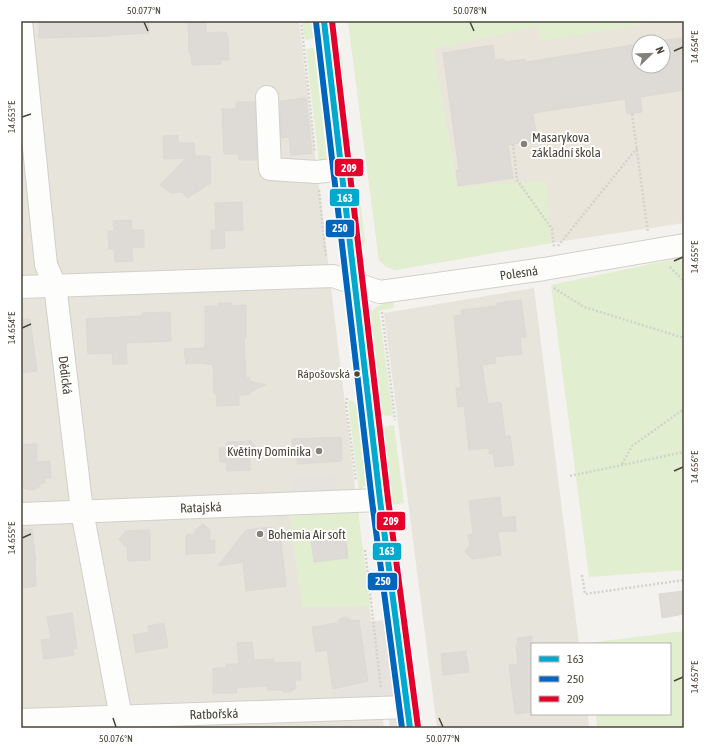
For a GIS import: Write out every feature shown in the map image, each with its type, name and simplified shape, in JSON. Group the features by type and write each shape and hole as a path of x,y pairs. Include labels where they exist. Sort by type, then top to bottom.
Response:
{"main road":[{"path":"324,21 380,500 410,728"}],"street":[{"name":"Dědická","path":"21,21 46,265 55,285 82,512 122,722"},
{"path":"266,97 270,169 317,172 341,169"},
{"name":"Polesná","path":"355,282 380,292 544,268 684,245"},
{"path":"21,287 333,276 355,282"},
{"name":"Ratajská","path":"21,514 380,500"},
{"name":"Ratbořská","path":"21,720 122,722 325,710 407,707"}],"path":[{"path":"632,114 647,228 650,237"},
{"path":"513,144 518,180 552,229 554,252 637,148"},
{"path":"552,287 584,307 684,338"},
{"path":"388,311 382,312 396,420"},
{"path":"622,465 632,446 684,408"},
{"path":"570,476 684,452"},
{"path":"364,543 383,708"},
{"path":"582,576 585,594 684,580"}],"shaded area":[{"path":"21,21 299,21 384,728 21,728"},
{"name":"Masarykova základní škola","path":"348,21 684,21 684,223 551,243 395,270 385,266 379,260"},
{"path":"534,288 579,643 531,643 531,715 588,715 589,728 437,728 384,313"},
{"path":"336,474 337,502 293,503 291,478"},
{"path":"386,620 394,697 333,700 333,692 369,684 362,622"},
{"path":"397,717 398,728 390,728 389,718"}],"green space":[{"path":"302,21 311,21 313,39 305,40"},
{"path":"348,21 664,21 541,41 538,26 433,49 458,186 546,181 551,243 395,270 385,266 379,260"},
{"path":"314,48 327,161 319,162 306,49"},
{"path":"342,57 346,103 337,74 337,68"},
{"path":"359,205 361,207 365,242 364,245 361,245"},
{"path":"684,257 684,570 589,577 551,285"},
{"path":"393,301 394,308 379,311 393,415 386,416 380,413 368,316 379,306"},
{"path":"351,400 356,405 361,428 368,482 359,492 348,401"},
{"path":"394,425 404,503 392,505 382,430 387,426"},
{"path":"358,511 370,606 302,607 290,515"},
{"path":"684,631 684,728 597,728 596,715 671,715 671,643 587,643"}],"building":[{"path":"39,21 149,21 149,33 111,36 39,38"},
{"path":"188,21 206,21 206,33 226,32 228,36 229,60 221,60 221,64 192,65 191,55 189,53"},
{"path":"681,38 684,40 684,90 640,97 642,112 627,114 625,99 533,113 537,140 508,145 513,178 458,186 456,170 459,170 443,53 493,45 495,60 504,59 505,62 525,59 526,62 631,45 631,74 671,74 671,39"},
{"path":"306,98 312,153 291,155 289,137 281,138 280,101"},
{"path":"236,102 255,102 257,160 239,160 238,154 224,154 222,109 236,109"},
{"path":"178,135 178,143 194,143 195,156 210,156 211,183 187,198 182,192 171,193 160,185 186,158 164,159 163,136"},
{"path":"242,202 243,230 224,231 225,248 211,249 211,230 216,230 215,203"},
{"path":"131,220 132,230 144,230 144,247 132,248 133,261 115,262 114,249 109,249 108,231 114,231 113,221"},
{"path":"521,300 526,337 520,338 522,354 495,357 496,363 482,365 488,404 501,402 505,436 510,436 514,465 495,467 493,453 489,454 489,448 469,450 464,406 458,407 456,388 461,388 454,316 462,315 461,310 497,306 497,303"},
{"path":"218,303 232,303 232,306 246,305 246,338 244,338 246,378 250,378 250,381 266,385 250,392 251,394 239,395 239,405 217,406 216,393 214,393 213,365 200,363 186,364 184,349 205,348 205,306 218,306"},
{"path":"170,312 171,341 126,343 127,364 113,364 112,353 88,354 86,319 142,316 142,313"},
{"path":"21,319 30,319 37,371 21,373"},
{"path":"341,437 342,461 297,464 297,453 293,453 292,439"},
{"path":"251,441 255,446 256,451 250,456 250,470 227,471 226,462 220,462 219,448 226,448 226,442"},
{"path":"37,444 37,462 50,461 51,478 45,478 45,483 40,483 40,486 36,489 29,490 24,488 23,476 22,477 21,445"},
{"path":"500,497 502,518 515,516 516,531 498,532 501,555 472,559 465,551 470,545 468,535 473,534 469,501"},
{"path":"203,524 210,530 210,540 215,540 215,553 186,554 186,535 195,534 195,530"},
{"path":"271,527 280,533 286,586 246,591 243,562 218,566 246,530"},
{"path":"21,529 32,529 36,562 36,586 21,588"},
{"path":"150,530 150,560 128,561 127,546 125,546 119,539 126,531"},
{"path":"335,530 335,532 345,531 348,558 314,562 310,533"},
{"path":"684,591 684,614 662,618 659,594"},
{"path":"72,613 77,648 73,649 74,655 44,659 41,640 51,639 47,617"},
{"path":"347,617 351,621 359,620 368,681 333,689 327,650 316,652 312,627 337,623 341,618"},
{"path":"164,623 168,647 136,653 133,635 149,632 148,626"},
{"path":"532,636 531,712 515,714 509,665 518,664 516,645 518,645 517,638"},
{"path":"252,642 254,660 274,659 274,663 300,662 301,680 295,680 296,688 290,692 284,692 281,690 267,690 267,686 236,688 237,693 213,693 213,668 226,668 226,664 239,664 237,643"},
{"path":"466,651 469,672 443,675 441,654"}],"transit line":[{"name":"163","path":"324,21 380,500 410,728"},
{"name":"209","path":"332,21 388,499 418,727"},
{"name":"250","path":"316,22 372,501 402,728"}],"place":[{"name":"Masarykova základní škola","path":"524,144"},
{"name":"Rápošovská","path":"357,374"},
{"name":"Květiny Dominika","path":"319,451"},
{"name":"Bohemia Air soft","path":"260,534"}]}
